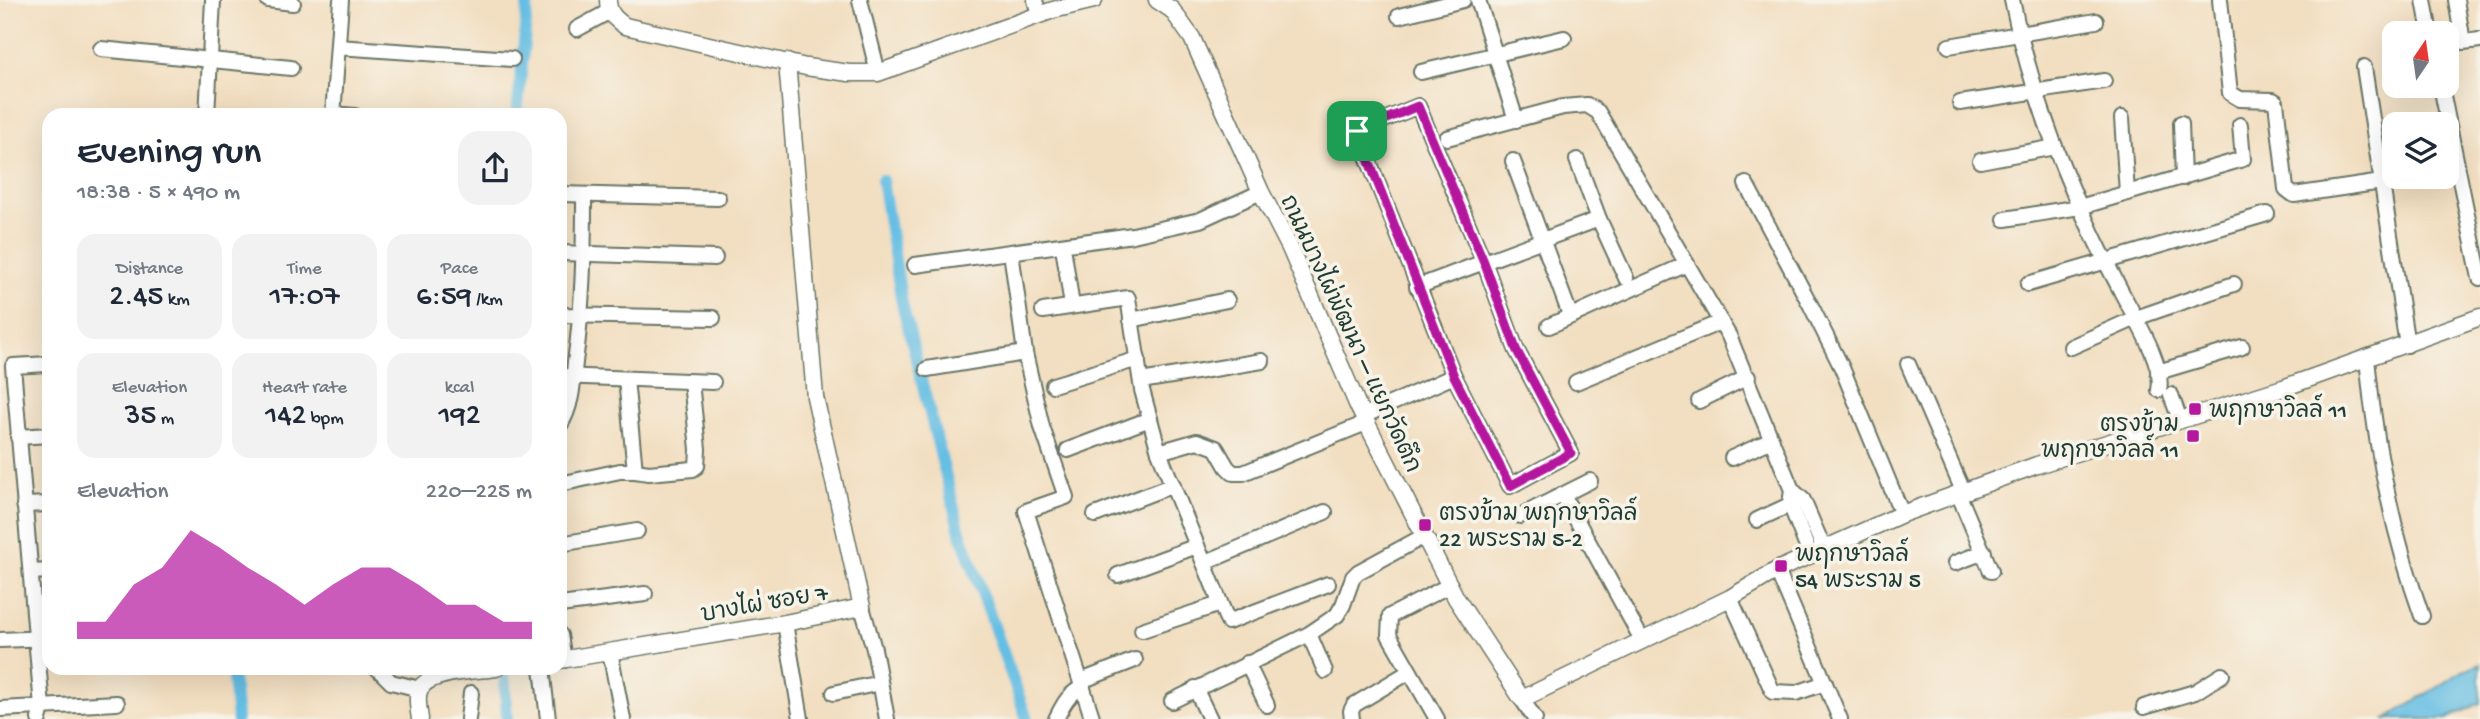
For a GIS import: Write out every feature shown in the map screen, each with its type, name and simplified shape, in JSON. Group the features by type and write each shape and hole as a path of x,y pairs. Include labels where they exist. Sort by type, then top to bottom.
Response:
{"street":[{"path":"207,108 213,0"},
{"path":"268,0 293,3"},
{"path":"334,108 341,0"},
{"path":"860,0 878,73"},
{"path":"577,29 609,5 614,18 625,26 787,62 849,73 878,73 1037,7 1094,0"},
{"name":"ถนนบางไผ่พัฒนา – แยกวัดตึก","path":"1157,0 1172,10 1192,38 1261,192 1290,247 1365,419 1450,585 1522,699"},
{"path":"1399,16 1463,0"},
{"path":"1478,0 1516,120"},
{"path":"2012,0 2035,93 2055,147 2106,262 2136,318 2176,421"},
{"path":"2220,0 2230,93 2240,99 2276,102 2286,189 2294,195 2382,182 2364,67"},
{"path":"2424,0 2428,21"},
{"path":"2456,0 2463,42 2480,40"},
{"path":"1949,46 2096,21"},
{"path":"1421,72 1564,38"},
{"path":"338,47 512,59"},
{"path":"102,48 290,68"},
{"path":"787,62 815,397 862,607"},
{"path":"1960,103 2104,81"},
{"path":"2443,98 2480,278"},
{"path":"1418,106 1484,262 1516,349 1571,453 1510,486 1454,376 1357,131 1418,106"},
{"path":"1447,138 1563,107 1593,107 1598,112 1721,321 1748,377 1817,552"},
{"path":"2122,118 2127,193"},
{"path":"2181,123 2183,178"},
{"path":"2006,219 2080,207 2248,157 2240,125"},
{"path":"1980,161 2055,147"},
{"path":"1577,160 1599,219 1626,278"},
{"path":"1513,161 1569,312"},
{"path":"1746,184 1842,368 1902,514"},
{"path":"2383,189 2407,345"},
{"path":"915,265 1133,235 1200,220 1261,192"},
{"path":"567,194 718,198"},
{"path":"567,408 570,400 567,377 581,315 584,195"},
{"path":"2028,284 2267,214"},
{"path":"1417,286 1599,219"},
{"path":"1011,251 1025,353 1042,427 1066,497 1026,511 1092,717"},
{"path":"567,253 715,258"},
{"path":"1064,253 1072,306"},
{"path":"1549,326 1687,264"},
{"path":"2071,347 2136,318 2234,284"},
{"path":"1043,310 1128,298 1141,381 1159,452 1228,622 1328,584"},
{"path":"1132,320 1227,300"},
{"path":"567,315 713,318"},
{"path":"1535,719 1522,699 1730,598 1777,570 1902,514 2036,465 2367,359 2480,317"},
{"path":"1576,382 1721,321"},
{"path":"2163,387 2242,347"},
{"path":"927,369 1025,353"},
{"path":"1053,386 1138,359"},
{"path":"2367,359 2371,399 2388,488 2410,583 2422,616"},
{"path":"1141,381 1262,362"},
{"path":"1908,363 1992,571"},
{"path":"42,365 13,366 31,572 42,632"},
{"path":"1159,452 1197,441 1216,448 1233,473 1243,473 1454,376"},
{"path":"567,377 713,382"},
{"path":"1699,401 1748,377"},
{"path":"626,379 635,471"},
{"path":"567,482 620,471 649,474 693,469 697,466 698,449 691,382"},
{"path":"1068,450 1150,419"},
{"path":"18,437 42,435"},
{"path":"1732,458 1772,440"},
{"path":"1520,516 1590,481"},
{"path":"1095,514 1173,485"},
{"path":"1563,495 1642,640"},
{"path":"1757,520 1795,498"},
{"path":"24,505 42,504"},
{"path":"1204,563 1325,512"},
{"path":"567,543 637,531"},
{"path":"1172,701 1309,634 1337,615 1357,572 1424,536"},
{"path":"1118,575 1197,546"},
{"path":"1955,563 1984,552"},
{"path":"1777,570 1840,719"},
{"path":"31,572 42,571"},
{"path":"1437,719 1389,635 1388,622 1390,616 1450,585"},
{"path":"567,604 645,594"},
{"path":"1730,598 1773,692 1796,693 1825,683"},
{"path":"1142,630 1220,604"},
{"name":"บางไผ่ ซอย 7","path":"567,659 785,623 862,607 887,719"},
{"path":"785,623 802,719"},
{"path":"1309,634 1325,671"},
{"path":"0,640 42,638"},
{"path":"610,652 623,719"},
{"path":"1056,719 1066,699 1082,684 1135,660"},
{"path":"1247,663 1267,705"},
{"path":"1352,719 1351,711 1354,705 1409,672"},
{"path":"41,713 42,675"},
{"path":"384,675 391,682 420,689"},
{"path":"420,719 420,689 426,681 448,675"},
{"path":"542,675 548,719"},
{"path":"2144,707 2195,692 2222,675"},
{"path":"834,693 880,683"},
{"path":"1195,688 1210,719"},
{"path":"468,719 471,693"},
{"path":"0,709 41,713 117,703"}],"water":[{"path":"2480,664 2480,703 2447,719 2386,719 2463,671"}],"waterway":[{"path":"518,108 528,0"},
{"path":"882,180 902,303 959,528 1027,719"},
{"path":"233,675 237,719"},
{"path":"504,675 507,719"}],"place":[{"name":"พฤกษาวิลล์ 11","path":"2195,409"},
{"name":"ตรงข้าม พฤกษาวิลล์ 11","path":"2193,436"},
{"name":"ตรงข้าม พฤกษาวิลล์ 22 พระราม 5-2","path":"1425,525"},
{"name":"พฤกษาวิลล์ 54 พระราม 5","path":"1781,566"}],"route":[{"path":"1418,106 1484,262 1516,349 1571,453 1510,486 1454,376 1357,131 1418,106"}]}
